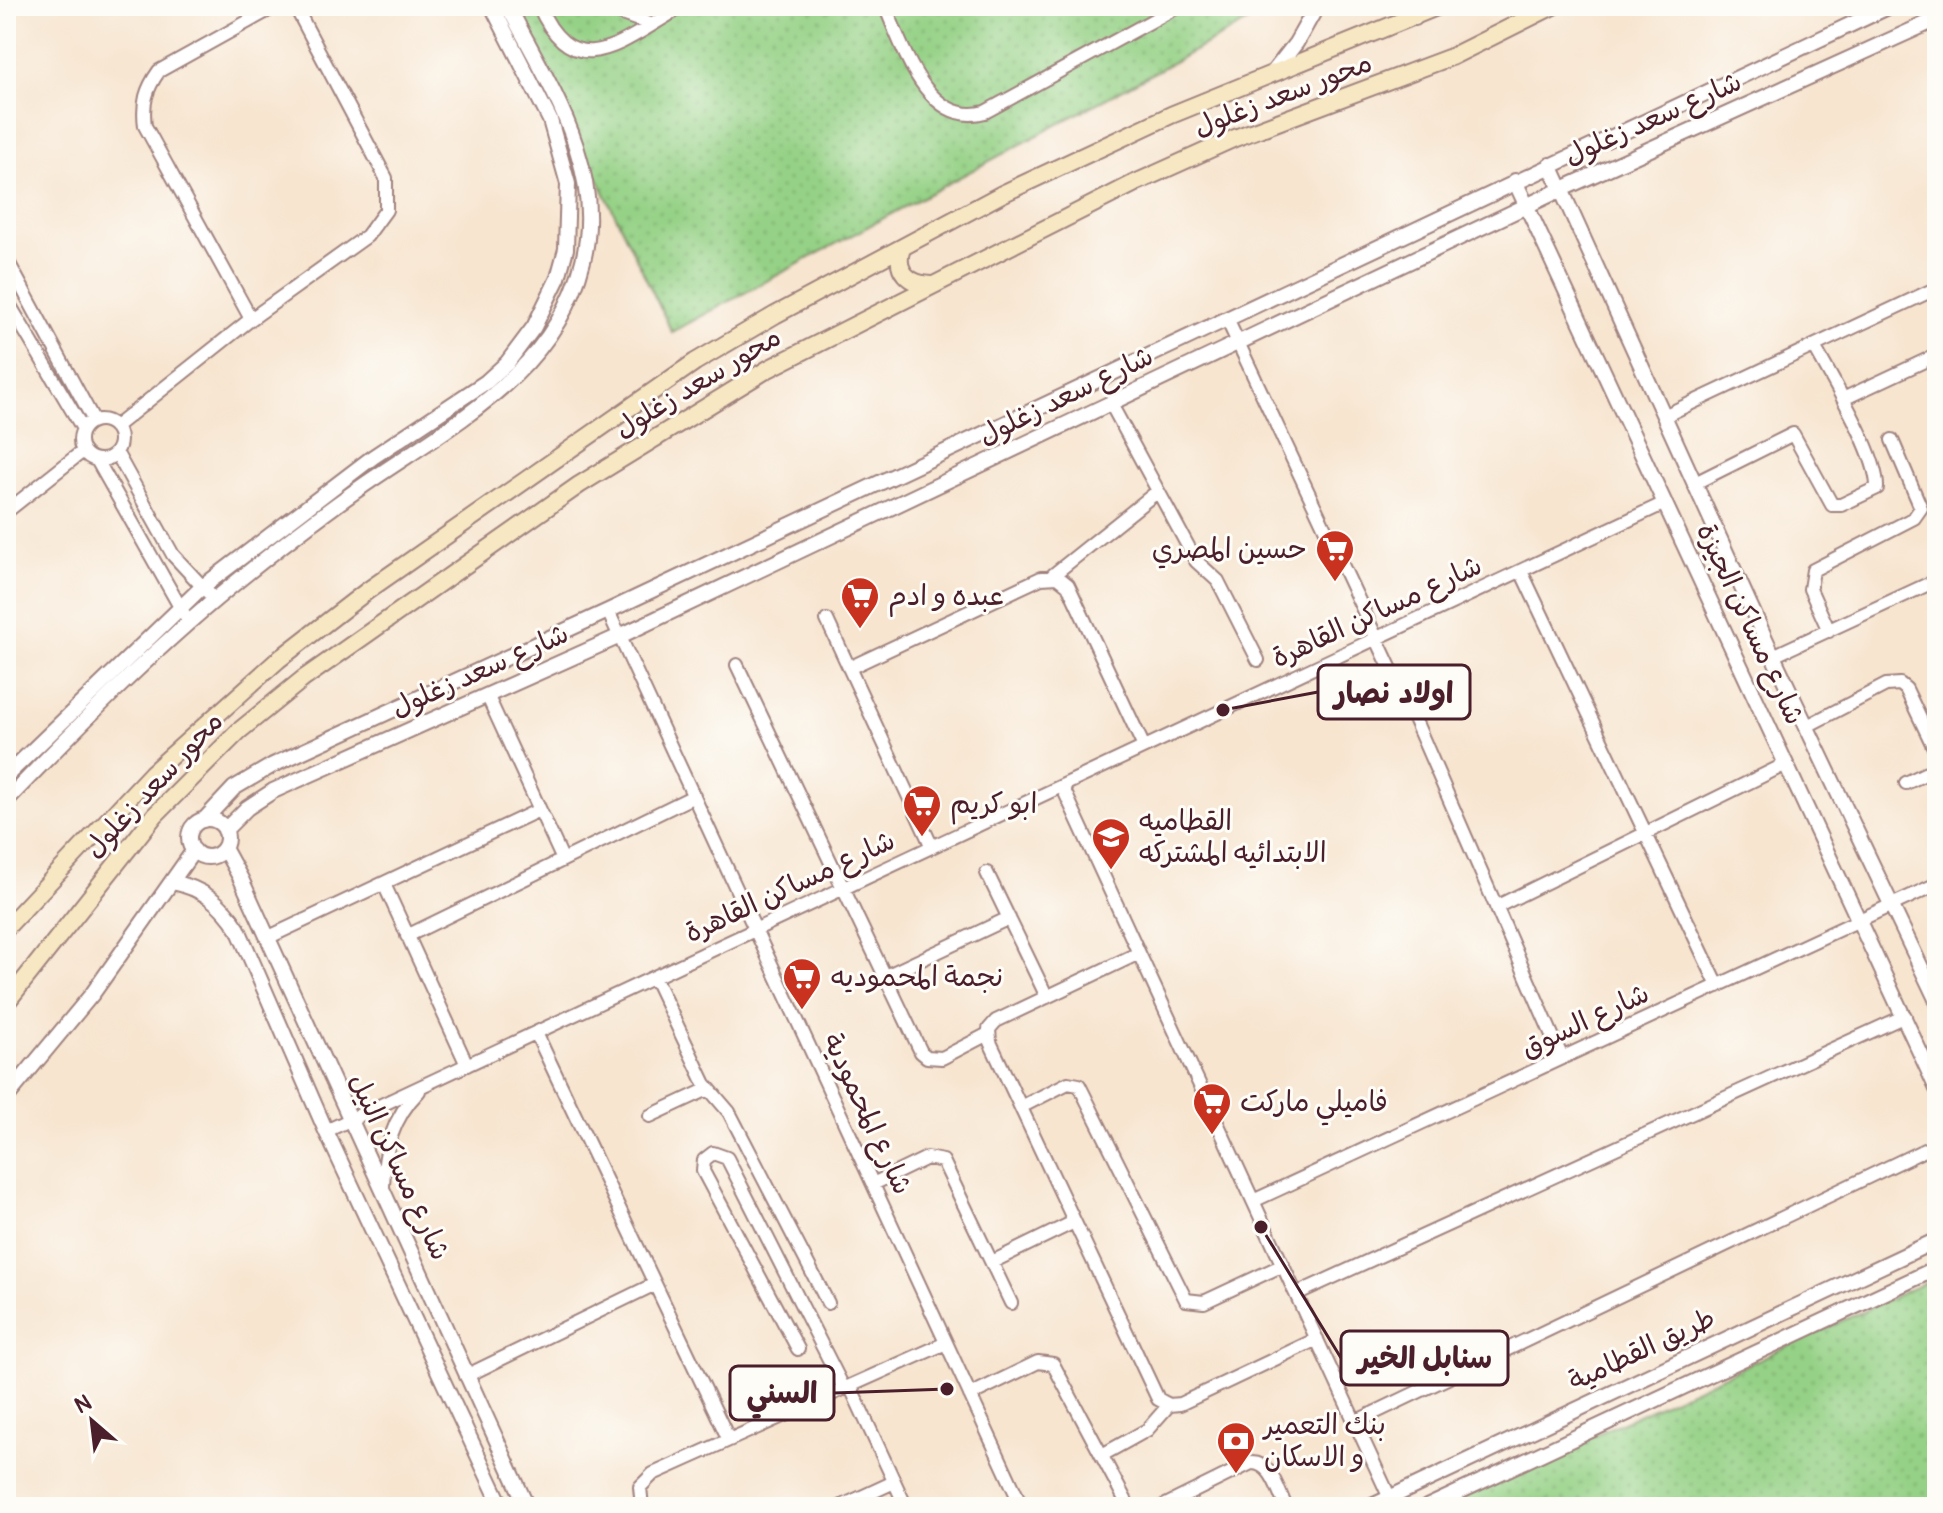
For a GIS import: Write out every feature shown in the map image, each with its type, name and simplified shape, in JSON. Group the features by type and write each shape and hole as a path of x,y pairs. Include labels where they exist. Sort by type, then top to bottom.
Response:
{"main road":[{"name":"محور سعد زغلول","path":"6,1003 155,815 239,731 303,679 487,548 673,426 768,369 1185,160 1451,57 1553,6"},
{"name":"محور سعد زغلول","path":"6,928 152,773 211,716 367,591 695,362 902,248 1086,154 1436,7"},
{"path":"902,248 899,262 905,276 917,284 931,285"}],"street":[{"path":"251,319 145,126 143,106 148,87 159,71 276,6"},
{"path":"115,427 251,319 367,236 386,210 389,194 386,178 295,6"},
{"path":"6,776 201,588 373,457 486,382 522,344 544,310 566,249 569,206 566,173 550,120 492,6"},
{"path":"6,801 105,700 215,600 339,502 491,399 533,358 560,319 583,261 588,215 584,175 571,129 508,6"},
{"path":"539,6 559,42 585,53 599,51 684,6"},
{"path":"599,6 650,24"},
{"path":"885,6 932,97 940,106 961,115 985,112 1179,6"},
{"path":"1270,76 1296,43 1317,6"},
{"path":"1401,6 1415,18"},
{"name":"شارع سعد زغلول","path":"204,820 246,779 314,745 608,611 1890,6"},
{"name":"شارع سعد زغلول","path":"225,830 260,799 325,768 620,636 1562,189 1937,19"},
{"name":"شارع مساكن الجيزة","path":"1550,165 1773,656 1937,1001"},
{"name":"شارع مساكن الجيزة","path":"1515,181 1937,1089"},
{"path":"6,258 94,421"},
{"path":"1664,416 1937,288"},
{"path":"6,299 83,429"},
{"path":"1227,319 1374,639 1417,725 1562,1058"},
{"path":"1695,483 1793,434 1832,505 1841,505 1875,490 1877,479 1843,399 1814,346"},
{"path":"1843,399 1937,355"},
{"path":"1111,404 1196,561 1218,581 1258,660"},
{"path":"97,460 116,452 120,442 115,427 102,420 94,421 83,429 79,440 83,451 97,460 180,606 187,624"},
{"path":"1829,631 1810,589 1813,570 1917,516 1921,508 1892,440"},
{"path":"6,512 83,451"},
{"path":"116,452 167,546 201,588 215,600"},
{"path":"849,668 1053,575 1158,491"},
{"name":"شارع مساكن القاهرة","path":"326,1131 1665,503"},
{"path":"1521,571 1718,986"},
{"path":"1053,575 1068,585 1144,747"},
{"path":"1773,656 1937,580"},
{"name":"شارع المحمودية","path":"608,611 1022,1507"},
{"path":"827,620 932,847"},
{"path":"737,665 884,977 927,1057 942,1058 988,1034 996,1021 1139,953"},
{"path":"1807,726 1886,685 1900,684 1906,689 1937,754"},
{"path":"488,697 563,860"},
{"path":"314,745 325,768"},
{"path":"1496,907 1786,764"},
{"path":"1906,783 1937,768"},
{"path":"1062,786 1392,1502"},
{"path":"407,936 694,796"},
{"path":"267,938 539,810"},
{"path":"6,1098 93,993 172,882 194,850 190,832 204,820 216,821 225,830 224,848 209,857 194,850"},
{"name":"شارع مساكن النيل","path":"224,848 527,1507"},
{"path":"987,873 1047,997"},
{"name":"شارع مساكن النيل","path":"172,882 206,894 232,919 326,1131 502,1507"},
{"path":"384,884 467,1065"},
{"name":"شارع السوق","path":"1253,1201 1937,884"},
{"path":"884,977 1009,918"},
{"path":"654,977 708,1089 729,1112 828,1303"},
{"path":"1296,1294 1905,1016"},
{"path":"536,1033 729,1440"},
{"path":"988,1034 1155,1394 1169,1405 1180,1404 1317,1339"},
{"path":"1021,1107 1068,1083 1079,1085 1186,1300 1204,1302 1283,1265"},
{"path":"382,1194 384,1158 394,1126 425,1084"},
{"path":"650,1116 708,1089"},
{"path":"1355,1422 1937,1144"},
{"path":"798,1349 703,1171 704,1160 713,1153 727,1158 906,1507"},
{"path":"873,1184 927,1158 940,1158 1011,1303"},
{"path":"992,1262 1074,1222"},
{"name":"طريق القطامية","path":"1370,1507 1392,1502 1937,1240"},
{"path":"752,1258 773,1249"},
{"name":"طريق القطامية","path":"1427,1507 1937,1268"},
{"path":"466,1376 655,1284"},
{"path":"642,1507 639,1496 645,1479 946,1343"},
{"path":"970,1395 1038,1362 1053,1364 1129,1507"},
{"path":"1102,1455 1147,1430 1169,1405"},
{"path":"1162,1507 1251,1463 1258,1463 1269,1472 1286,1507"},
{"path":"840,1507 894,1482"}],"green space":[{"path":"514,6 1272,6 1270,10 672,332"},
{"path":"1937,1277 1937,1507 1439,1507"}],"place":[{"name":"حسين المصري","path":"1335,583"},
{"name":"عبده و ادم","path":"860,630"},
{"name":"اولاد نصار","path":"1223,710"},
{"name":"ابو كريم","path":"922,838"},
{"name":"القطاميه الابتدائيه المشتركه","path":"1111,871"},
{"name":"نجمة المحموديه","path":"802,1011"},
{"name":"فاميلي ماركت","path":"1212,1136"},
{"name":"سنابل الخير","path":"1261,1227"},
{"name":"السني","path":"947,1389"},
{"name":"بنك التعمير و الاسكان","path":"1236,1475"}]}
